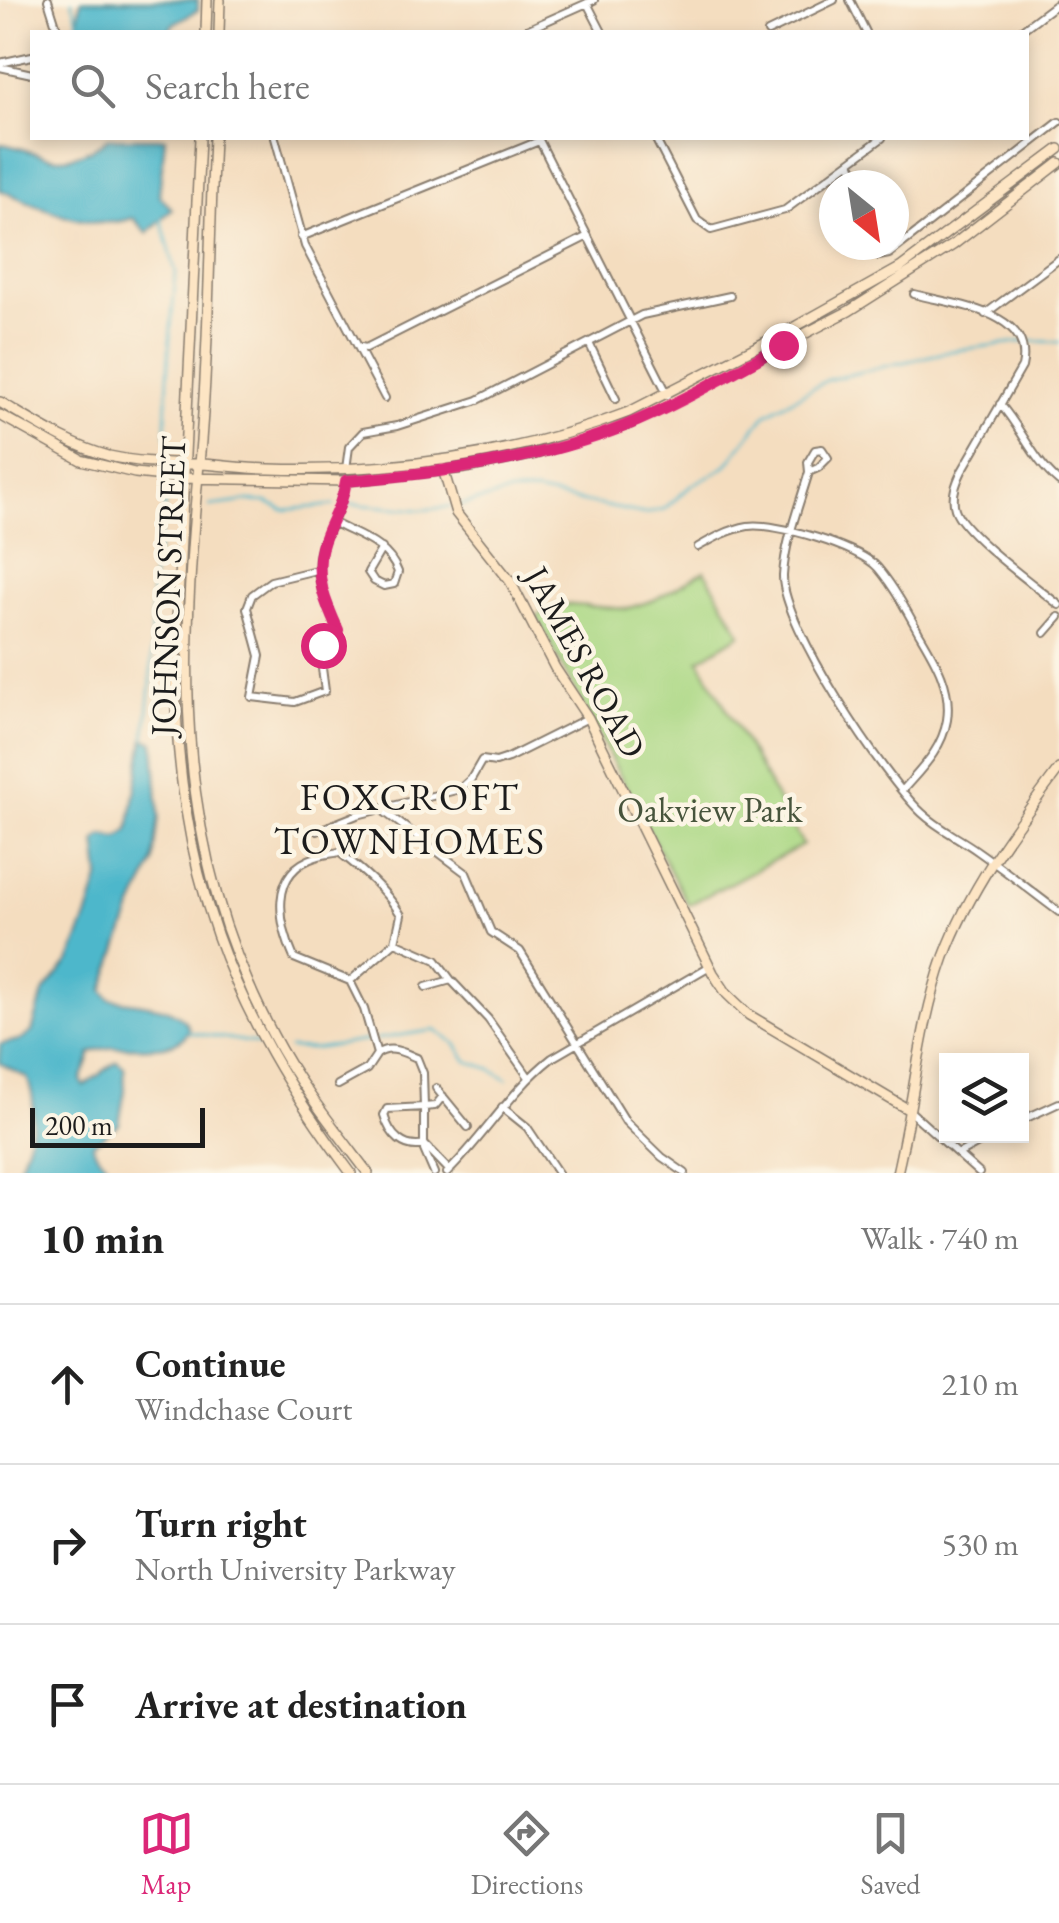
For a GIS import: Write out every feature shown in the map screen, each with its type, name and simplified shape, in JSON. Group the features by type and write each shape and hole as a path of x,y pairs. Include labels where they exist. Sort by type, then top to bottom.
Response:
{"main road":[{"path":"206,30 208,0"},
{"path":"219,30 220,0"},
{"name":"JOHNSON STREET","path":"200,140 175,721 186,815 200,885 226,962 288,1086 351,1173"},
{"name":"JOHNSON STREET","path":"214,140 187,676 190,766 202,842 228,931 273,1036 307,1092 368,1173"},
{"path":"0,416 81,460 135,473 183,478 346,481 579,442 630,424 900,268 1059,149"},
{"path":"670,399 849,310 912,273 1059,163"},
{"path":"0,402 89,450 126,460 266,470 442,465"},
{"name":"JAMES ROAD","path":"442,465 450,501 461,522 510,582 555,668 588,718 726,994 749,1015 909,1110"},
{"path":"897,1173 944,958 964,910 992,861 1059,768"}],"street":[{"path":"48,0 57,30"},
{"path":"772,30 834,0"},
{"path":"850,0 865,30"},
{"path":"527,30 590,2 601,30"},
{"path":"1022,30 1059,2"},
{"path":"0,65 30,57"},
{"path":"0,65 30,73"},
{"path":"909,238 1059,122"},
{"path":"276,140 301,237 386,398"},
{"path":"301,237 536,140"},
{"path":"539,140 670,399"},
{"path":"656,140 700,224 711,230 785,210 879,140"},
{"path":"850,162 854,170"},
{"path":"358,345 366,348 588,236"},
{"path":"985,314 1059,259"},
{"path":"914,294 985,314 1012,326 1024,348 1022,367 974,446 956,485 956,510 971,532 1059,605"},
{"path":"346,468 348,447 363,432 397,426 478,400 630,320 730,296"},
{"path":"588,344 616,398"},
{"path":"1000,404 1030,450 1059,482"},
{"path":"809,472 790,533 783,580 795,621 866,742 902,790 937,826 992,861 1059,912"},
{"path":"320,568 271,580 252,596 247,608 260,656 252,698 295,702 325,691 320,653 338,630 321,589 321,549 342,506 346,481"},
{"path":"334,523 382,548 393,558 398,572 394,584 384,586 368,572 382,548"},
{"path":"698,547 730,530 768,526 846,546 877,566 937,663 946,692 946,724 932,757 902,790"},
{"path":"1045,634 1059,617"},
{"path":"317,831 460,788 471,780 482,760 496,762 508,758 588,718"},
{"path":"382,810 466,874 491,932 520,952 626,1122 685,1173"},
{"path":"350,981 394,942 401,916 340,852 316,856 294,870 286,883 279,914 294,958 350,981 364,1010 377,1054"},
{"path":"394,942 436,960 488,1019 528,1076"},
{"path":"426,1145 449,1172 528,1076 710,966"},
{"path":"426,987 451,980"},
{"path":"338,1086 366,1069 384,1049 418,1058 423,1073 425,1154 434,1173"},
{"path":"436,1088 468,1127"},
{"path":"426,1145 413,1148 404,1144 384,1116 388,1109 436,1106 443,1096"},
{"path":"1029,1117 1059,1104"},
{"path":"502,1106 527,1127 558,1173"},
{"name":"JAMES ROAD","path":"909,1110 979,1173"},
{"path":"958,1154 978,1143"}],"green space":[{"name":"Oakview Park","path":"705,571 741,634 699,660 803,845 688,905 536,616 560,604 626,609 654,600"}],"water":[{"path":"81,0 198,0 198,10 173,24 170,30 81,30 78,19"},
{"path":"106,140 165,140 159,195 172,209 147,233 133,218 116,222 82,220 0,190 0,144 59,158"},
{"path":"144,739 154,742 159,816 153,864 103,990 110,999 177,1014 189,1029 182,1039 160,1047 116,1047 91,1053 81,1080 84,1086 117,1061 124,1067 125,1090 119,1124 93,1144 108,1173 17,1173 29,1138 33,1102 27,1078 0,1063 0,1044 20,1040 32,1032 43,993 70,960 100,876 96,841 103,835 118,838 129,830"}],"waterway":[{"path":"72,0 80,30"},
{"path":"161,219 176,273 166,424 169,455"},
{"path":"458,506 510,493 534,492 645,514 664,509 692,485 725,467 766,414 827,380 951,351 1025,341 1059,342"},
{"path":"145,739 151,683 152,578 168,489"},
{"path":"210,506 248,501 266,502 284,510 334,505"},
{"path":"351,504 420,510 450,507"},
{"path":"163,523 175,517"},
{"path":"377,1039 435,1030 456,1044 467,1061 507,1079"},
{"path":"189,1032 260,1044"},
{"path":"289,1048 314,1049 369,1040"}],"district":[{"name":"FOXCROFT TOWNHOMES","path":"410,819"}],"route":[{"path":"323,645 338,630 321,589 321,549 342,506 346,481 465,468 579,442 681,400 783,345"}]}
